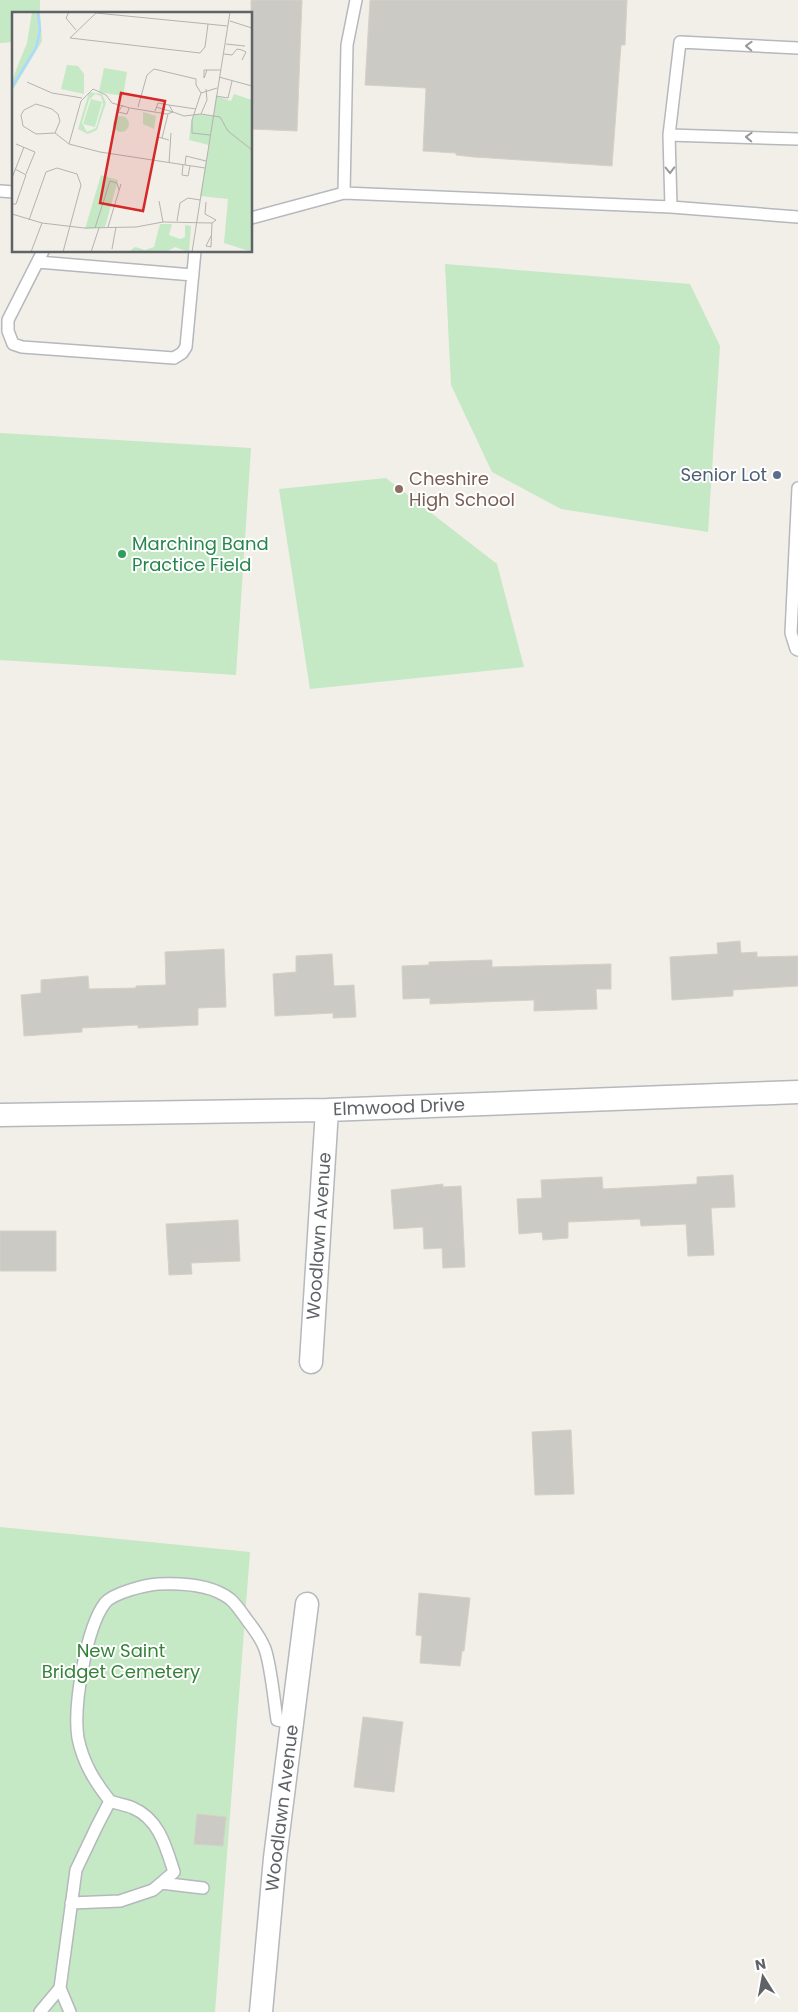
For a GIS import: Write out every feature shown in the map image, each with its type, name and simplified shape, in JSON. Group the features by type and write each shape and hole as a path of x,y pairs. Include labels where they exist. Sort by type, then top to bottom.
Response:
{"street":[{"name":"Elmwood Drive","path":"0,1115 327,1110 798,1092"},
{"name":"Woodlawn Avenue","path":"311,1362 327,1110"},
{"name":"Woodlawn Avenue","path":"261,2012 275,1858 307,1604"}],"lane":[{"path":"344,193 347,46 356,0"},
{"path":"671,207 669,135 680,42 798,48"},
{"path":"669,135 798,138"},
{"path":"252,218 344,193 671,207 798,217"},
{"path":"43,252 8,320 13,344 22,347 174,358 182,353 186,347 195,252"},
{"path":"38,262 193,275"},
{"path":"798,488 792,633 798,650"},
{"path":"72,1903 120,1901 153,1890 174,1872 165,1845 153,1822 134,1808 110,1802 91,1776 78,1738 78,1693 93,1627 106,1601 132,1588 155,1584 185,1584 210,1590 230,1599 256,1632 265,1650 278,1720 292,1723"},
{"path":"70,2012 60,1988 76,1870 110,1802"},
{"path":"161,1883 202,1888"},
{"path":"40,2012 60,1988"}],"green space":[{"path":"0,0 40,0 40,12 12,12 12,42 0,43"},
{"path":"445,264 690,284 720,346 708,532 561,509 492,472 451,385"},
{"name":"Marching Band Practice Field","path":"0,433 251,448 236,675 0,660"},
{"path":"386,478 497,564 524,667 310,689 279,489"},
{"name":"New Saint Bridget Cemetery","path":"0,1527 250,1552 215,2012 0,2012"}],"building":[{"path":"251,0 302,0 297,131 252,129"},
{"path":"370,0 627,0 625,45 621,45 612,166 474,157 456,155 456,153 423,151 426,88 365,85"},
{"path":"740,941 741,953 757,952 757,957 798,956 798,986 733,990 733,996 672,1000 670,957 718,954 717,943"},
{"path":"224,949 226,1007 198,1008 198,1025 138,1028 138,1025 82,1028 82,1032 24,1036 21,995 41,993 41,980 88,976 89,989 166,985 165,952"},
{"path":"332,954 334,986 354,985 356,1017 333,1018 333,1013 275,1016 273,974 296,972 296,956"},
{"path":"492,960 492,967 611,964 611,989 596,989 597,1009 534,1011 534,1000 430,1004 430,998 403,999 402,966 429,965 429,962"},
{"path":"733,1175 735,1207 711,1208 714,1255 688,1256 686,1224 641,1226 640,1219 568,1222 568,1238 543,1240 542,1232 519,1234 517,1199 542,1198 541,1180 602,1177 603,1189 697,1184 697,1177"},
{"path":"443,1184 443,1187 461,1186 465,1267 443,1268 442,1248 424,1249 423,1227 394,1229 391,1190"},
{"path":"238,1220 240,1261 191,1263 192,1274 169,1275 166,1224"},
{"path":"0,1231 56,1231 56,1271 0,1271"},
{"path":"571,1430 574,1494 535,1495 532,1432"},
{"path":"419,1593 470,1598 464,1651 462,1651 460,1666 420,1663 422,1636 416,1635"},
{"path":"363,1717 403,1722 394,1792 354,1787"},
{"path":"197,1814 226,1817 223,1846 194,1844"}],"place":[{"name":"Senior Lot","path":"777,475"},
{"name":"Cheshire High School","path":"399,489"},
{"name":"Marching Band Practice Field","path":"122,554"}]}
